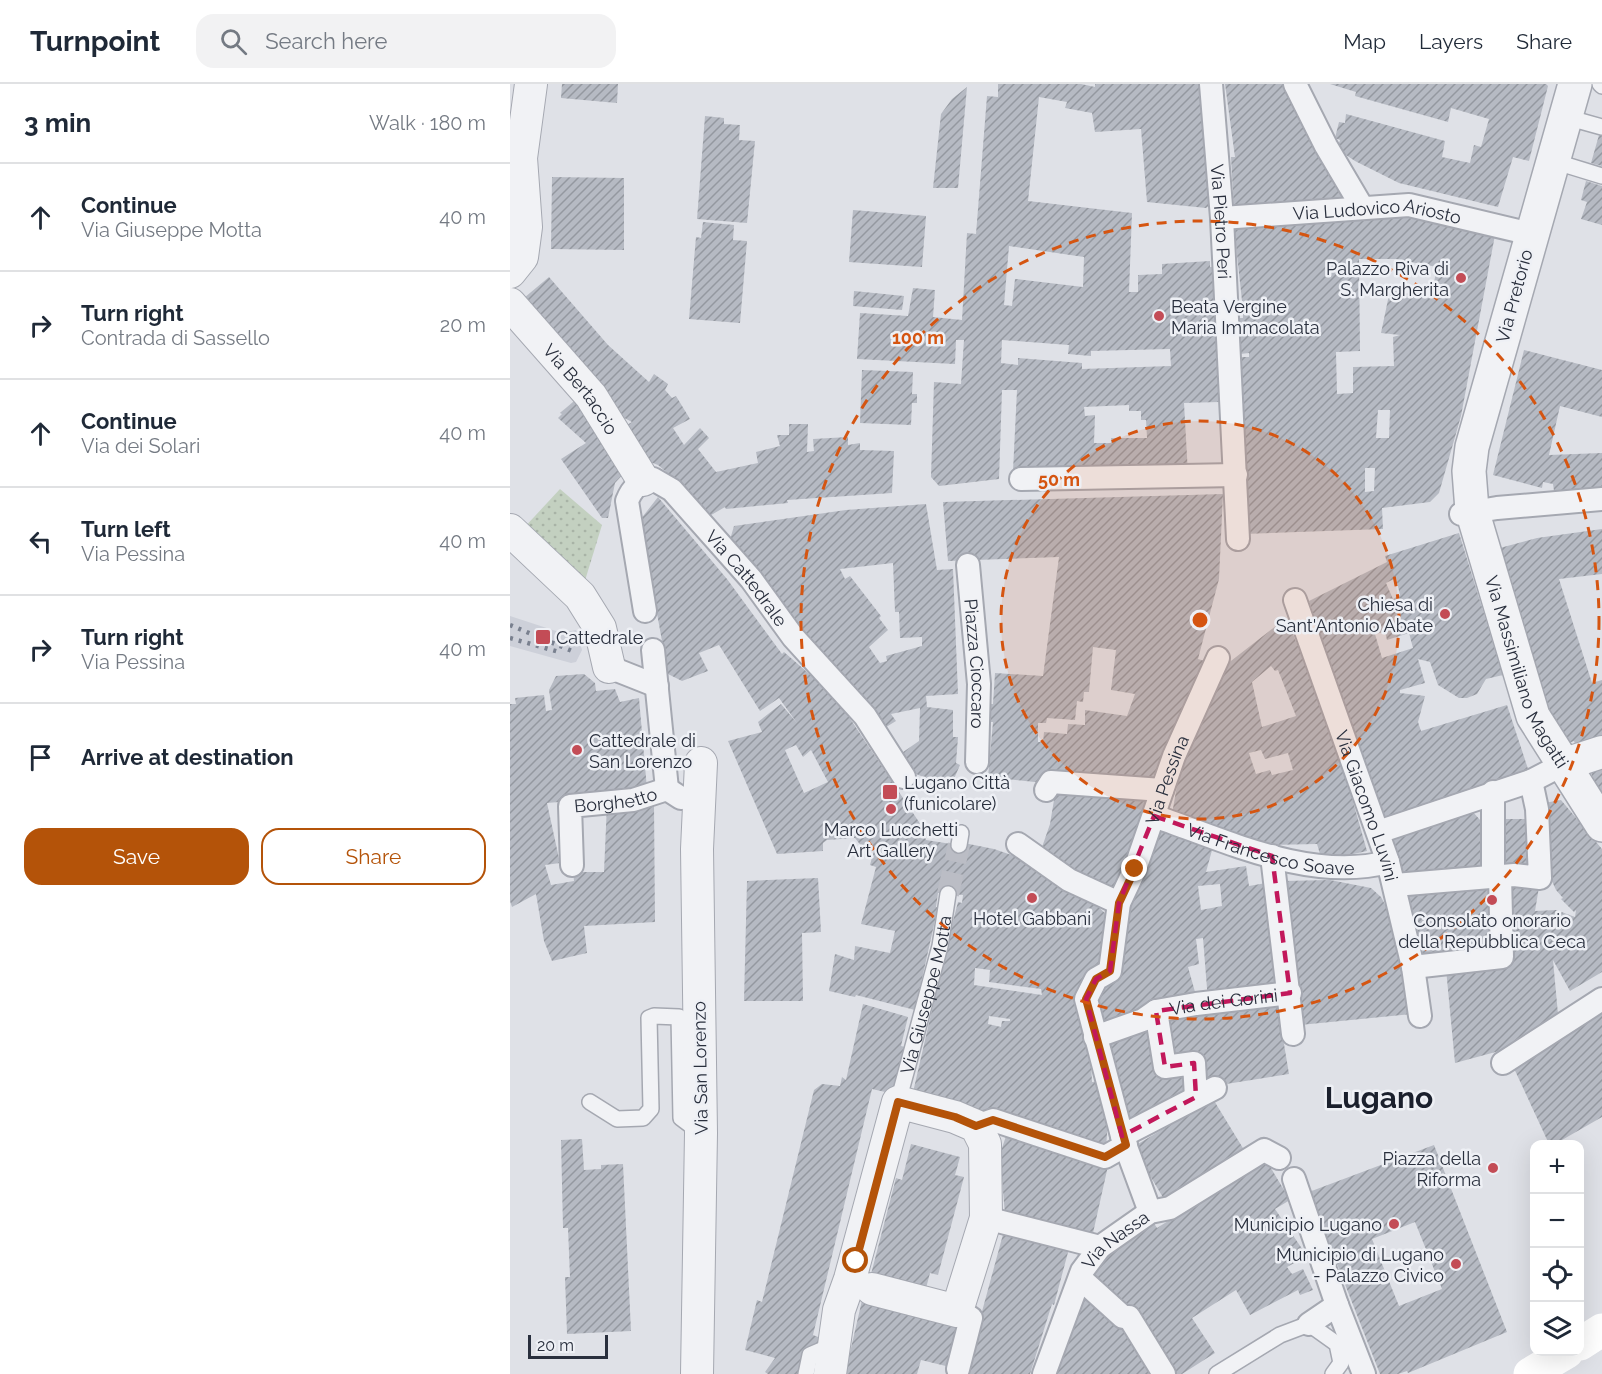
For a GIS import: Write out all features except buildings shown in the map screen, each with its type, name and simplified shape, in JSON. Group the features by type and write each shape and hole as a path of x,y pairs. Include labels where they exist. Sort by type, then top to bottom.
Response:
{"main road":[{"path":"1584,1341 1602,1330"},
{"path":"1530,1374 1560,1356"}],"street":[{"path":"510,272 522,257 526,227 521,158 531,84"},
{"name":"Via Pietro Peri","path":"1211,84 1222,218 1238,539"},
{"path":"1295,84 1326,146 1362,207"},
{"name":"Via Pretorio","path":"1466,513 1473,447 1575,84"},
{"name":"Via Ludovico Ariosto","path":"1222,218 1409,205 1531,234"},
{"name":"Via Bertaccio","path":"510,304 591,396 643,480"},
{"path":"1021,479 1236,474"},
{"name":"Via Cattedrale","path":"643,480 653,478 672,490 751,579 793,637 865,716 904,777"},
{"path":"643,480 632,490 627,501 600,628 609,667 657,686 653,650"},
{"path":"1466,513 1602,499"},
{"name":"Via Massimiliano Magatti","path":"1466,513 1533,716 1602,825"},
{"path":"510,530 610,587 645,611"},
{"name":"Piazza Cioccaro","path":"968,566 979,684 977,762"},
{"name":"Via Giacomo Luvini","path":"1295,600 1378,831 1395,885 1413,967 1420,1016"},
{"name":"Via Pessina","path":"1150,1212 1124,1140 1086,999 1096,979 1110,971 1119,903 1135,869 1174,756 1218,658"},
{"name":"Borghetto","path":"572,865 570,806 674,794 657,686"},
{"path":"1378,831 1531,781 1562,765 1602,752"},
{"name":"Via San Lorenzo","path":"697,1374 701,1133 697,849 701,763"},
{"path":"1395,885 1497,877 1540,878 1537,809 1531,781"},
{"path":"1046,790 1051,782 1162,790"},
{"path":"1413,967 1502,957 1493,792"},
{"name":"Via Francesco Soave","path":"1154,816 1272,856 1329,868 1365,868 1388,862"},
{"path":"1018,844 1069,880 1119,903"},
{"path":"1272,856 1290,993 1293,1034"},
{"name":"Via dei Gorini","path":"1095,1037 1143,1020 1156,1011 1290,993"},
{"path":"1503,1063 1602,999"},
{"name":"Via dei Gorini","path":"1124,1140 1205,1092 1194,1063 1165,1067 1156,1011"},
{"path":"898,1102 955,1117 976,1126 986,1144 986,1218 957,1311"},
{"name":"Via Giuseppe Motta","path":"826,1362 898,1102"},
{"path":"976,1126 993,1120 1105,1157 1124,1140"},
{"name":"Via Nassa","path":"1044,1374 1080,1278 1100,1248 1150,1212 1170,1208 1264,1150 1279,1158"},
{"path":"1294,1179 1336,1305 1364,1374"},
{"path":"986,1218 1100,1248"},
{"path":"1080,1278 1123,1317 1129,1317 1164,1374"},
{"path":"872,1289 957,1311 971,1318 958,1370"},
{"path":"1309,1324 1336,1305"}],"lane":[{"path":"1566,117 1602,127"},
{"path":"1553,161 1602,176"},
{"name":"Via Giuseppe Motta","path":"898,1102 940,946 948,894"},
{"path":"590,1102 617,1119 643,1118 651,1109 649,1018 654,1016 680,1017 681,1118 701,1133"},
{"path":"1216,1374 1280,1335 1309,1324 1336,1344 1341,1363 1333,1374"},
{"path":"806,1374 810,1355 826,1362"}],"highlighted area":[{"path":"1154,816 1272,856 1290,993 1156,1011 1165,1067 1194,1063 1196,1097 1122,1136 1086,999 1096,979 1110,971 1119,903"}],"shaded area":[{"path":"510,616 562,633 576,630 582,650 576,662 571,663 510,646"}],"green space":[{"path":"560,489 602,525 583,587 522,530"}],"tunnel":[{"path":"948,894 959,845"}],"railway":[{"path":"510,625 572,651"},
{"path":"510,638 559,652"}],"place":[{"name":"Palazzo Riva di S. Margherita","path":"1461,278"},
{"name":"Beata Vergine Maria Immacolata","path":"1159,316"},
{"name":"Chiesa di Sant'Antonio Abate","path":"1445,614"},
{"name":"Cattedrale","path":"543,637"},
{"name":"Cattedrale di San Lorenzo","path":"577,750"},
{"name":"Lugano Città (funicolare)","path":"890,792"},
{"name":"Marco Lucchetti Art Gallery","path":"891,809"},
{"name":"Hotel Gabbani","path":"1032,898"},
{"name":"Consolato onorario della Repubblica Ceca","path":"1492,900"},
{"name":"Piazza della Riforma","path":"1493,1168"},
{"name":"Municipio Lugano","path":"1394,1224"},
{"name":"Municipio di Lugano - Palazzo Civico","path":"1456,1264"}],"district":[{"name":"Lugano","path":"1379,1097"}],"route":[{"path":"856,1261 898,1102 955,1117 976,1126 993,1120 1105,1157 1126,1145 1086,999 1096,979 1110,971 1119,903 1135,869"}]}
